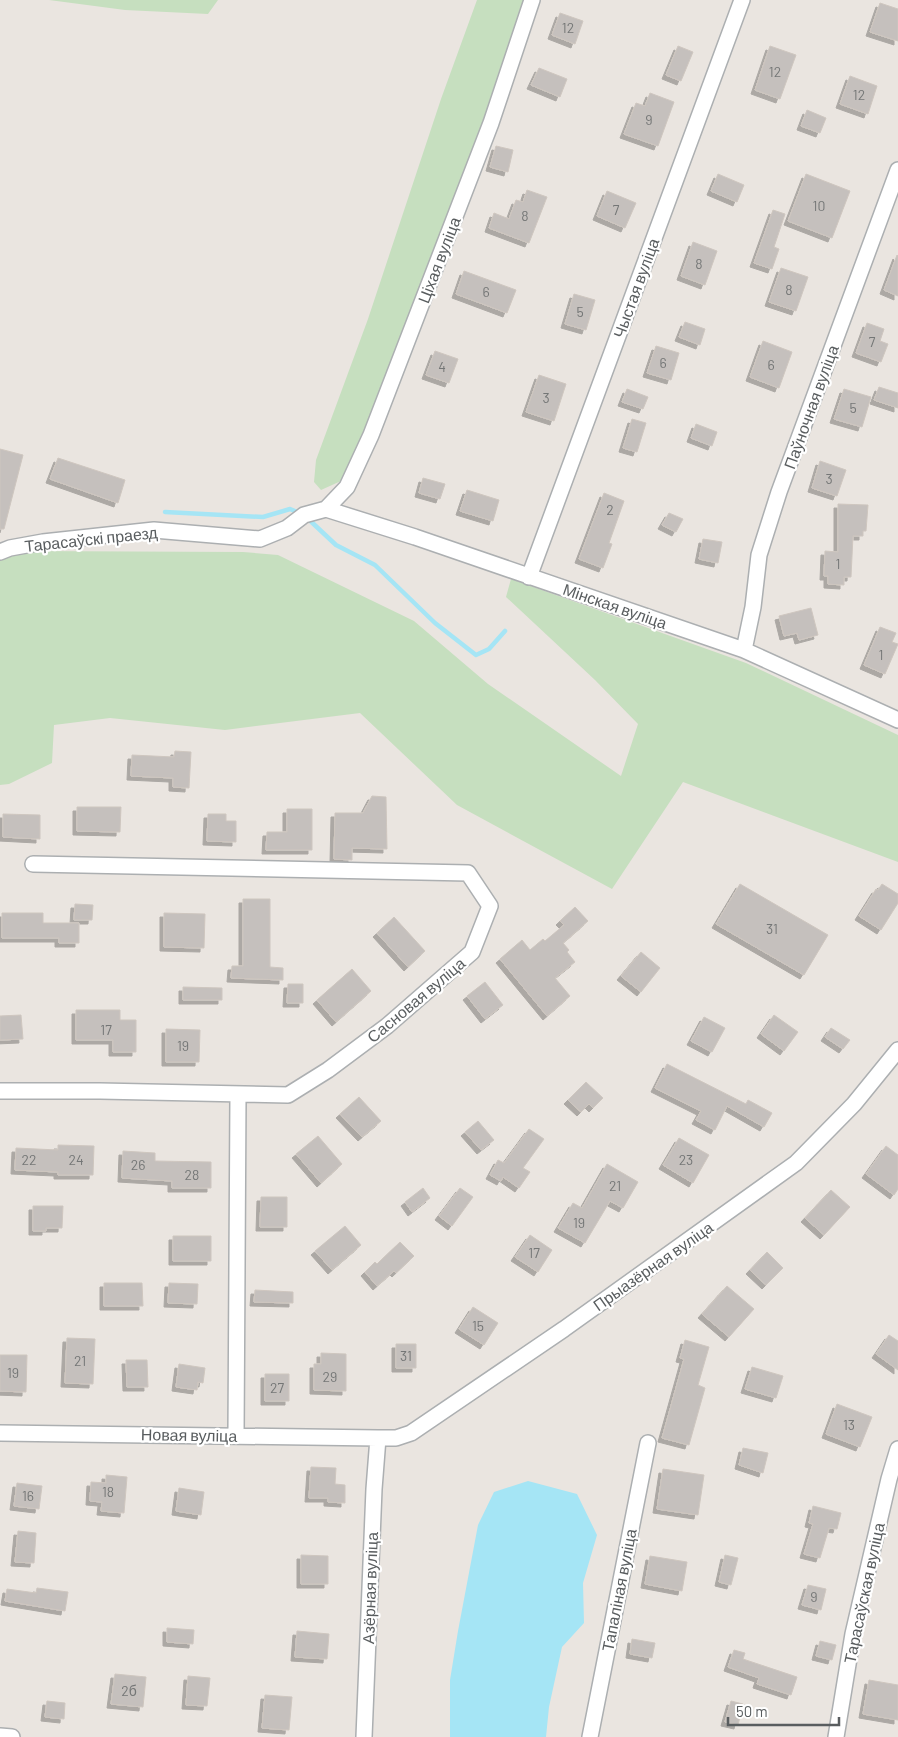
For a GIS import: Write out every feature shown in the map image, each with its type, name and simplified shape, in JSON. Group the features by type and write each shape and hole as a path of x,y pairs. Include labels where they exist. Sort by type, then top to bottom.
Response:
{"street":[{"name":"Ціхая вуліца","path":"326,509 346,487 371,435 491,123 532,0"},
{"name":"Чыстая вуліца","path":"529,577 742,0"},
{"name":"Паўночная вуліца","path":"744,650 759,555 779,492 898,170"},
{"name":"Тарасаўскі праезд","path":"0,552 10,548 43,542 154,530 260,539 287,528 304,514 326,509"},
{"name":"Мінская вуліца","path":"326,509 415,537 744,650 898,720"},
{"name":"Сасновая вуліца","path":"0,1091 288,1095 328,1070 387,1026 472,952 490,906 468,873 33,864"},
{"name":"Прыазёрная вуліца","path":"378,1438 396,1438 411,1433 564,1329 763,1188 796,1163 824,1135 854,1104 898,1050"},
{"path":"236,1436 238,1095"},
{"name":"Новая вуліца","path":"0,1433 378,1438"},
{"name":"Азёрная вуліца","path":"364,1737 374,1489 378,1438"},
{"name":"Тапаліная вуліца","path":"590,1737 648,1443"},
{"name":"Тарасаўская вуліца","path":"836,1737 853,1634 889,1479 898,1449"},
{"path":"0,1736 12,1737"}],"green space":[{"path":"49,0 218,0 208,14 125,10"},
{"path":"477,0 530,0 364,438 341,481 321,490 314,482 316,460 368,319 441,99"},
{"path":"21,551 243,552 278,555 414,621 488,684 621,776 638,724 595,680 506,597 511,579 746,663 898,735 898,862 683,782 612,889 457,805 360,713 225,730 110,718 54,725 52,763 9,784 0,785 0,560"}],"water":[{"path":"528,1481 577,1494 597,1535 583,1583 584,1623 562,1647 549,1707 546,1737 450,1737 450,1680 478,1525 494,1492"}],"building":[{"path":"880,3 898,9 898,41 870,32"},
{"path":"560,13 583,21 575,44 552,35"},
{"path":"678,46 693,52 681,81 666,75"},
{"path":"770,46 796,55 780,99 755,90"},
{"path":"539,68 567,79 560,97 531,85"},
{"path":"850,76 877,86 868,114 840,104"},
{"path":"650,93 674,102 658,146 624,134 636,103 645,106"},
{"path":"807,110 826,118 820,133 801,126"},
{"path":"496,146 513,150 508,172 490,167"},
{"path":"718,174 744,185 737,202 711,191"},
{"path":"806,174 850,191 832,238 788,221"},
{"path":"527,190 547,197 529,243 489,228 494,213 509,219 516,200 523,202"},
{"path":"607,191 636,203 625,228 597,216"},
{"path":"773,210 785,214 774,247 779,249 772,269 754,263"},
{"path":"693,242 717,251 705,285 681,276"},
{"path":"898,256 898,296 884,290"},
{"path":"781,268 808,277 796,311 769,302"},
{"path":"464,271 516,290 507,313 456,294"},
{"path":"574,294 595,300 586,330 565,324"},
{"path":"685,322 705,329 700,345 679,337"},
{"path":"867,323 884,329 880,341 888,344 881,362 856,353"},
{"path":"763,341 792,352 779,388 750,377"},
{"path":"656,346 679,353 671,380 647,373"},
{"path":"435,351 458,359 449,383 426,375"},
{"path":"539,375 566,384 554,421 526,412"},
{"path":"879,387 898,393 898,408 874,400"},
{"path":"627,389 648,397 643,409 622,402"},
{"path":"844,389 871,397 862,427 834,419"},
{"path":"632,419 646,423 637,452 623,448"},
{"path":"696,424 717,432 712,446 691,438"},
{"path":"0,449 23,455 4,529 0,529"},
{"path":"58,458 125,480 118,503 50,479"},
{"path":"820,461 846,470 837,496 812,488"},
{"path":"423,478 445,484 440,499 419,493"},
{"path":"467,490 499,500 493,521 460,511"},
{"path":"604,493 624,501 609,543 612,544 603,568 579,559"},
{"path":"838,504 868,505 866,531 863,531 863,536 853,536 851,577 844,577 844,585 828,584 828,576 824,576 825,551 838,552"},
{"path":"669,513 683,519 676,532 662,525"},
{"path":"703,539 722,542 718,563 699,559"},
{"path":"811,608 818,635 799,640 797,633 784,636 779,616"},
{"path":"880,627 896,633 892,642 898,644 885,674 864,665"},
{"path":"175,751 191,752 189,788 173,787 173,778 131,776 132,755 174,757"},
{"path":"372,796 386,797 387,849 352,848 352,860 334,859 335,813 363,813"},
{"path":"77,807 121,807 120,832 77,831"},
{"path":"287,809 312,809 312,850 266,850 267,832 287,832"},
{"path":"3,814 40,815 40,839 3,837"},
{"path":"208,814 226,814 226,821 236,821 236,842 207,841"},
{"path":"740,884 828,935 804,975 716,924"},
{"path":"882,884 898,894 898,903 881,930 859,916 876,889 878,890"},
{"path":"243,899 270,899 270,967 283,968 283,980 231,978 232,966 243,966"},
{"path":"75,904 93,905 92,920 74,920"},
{"path":"575,907 588,921 563,943 575,962 555,978 570,996 547,1016 500,959 522,940 530,950 543,939 545,941 564,925 560,921"},
{"path":"2,913 43,913 43,923 79,923 79,943 59,943 59,938 2,938"},
{"path":"164,913 205,914 204,948 164,947"},
{"path":"394,917 425,951 408,967 377,933"},
{"path":"641,952 660,968 641,992 621,976"},
{"path":"352,969 371,991 336,1022 317,1000"},
{"path":"485,982 503,1005 485,1019 467,996"},
{"path":"288,984 303,984 303,1003 287,1003"},
{"path":"183,987 222,988 222,1000 183,1000"},
{"path":"76,1010 120,1010 120,1020 136,1020 136,1052 113,1052 113,1040 76,1040"},
{"path":"21,1015 23,1039 0,1040 0,1016"},
{"path":"774,1015 798,1032 784,1051 761,1034"},
{"path":"704,1017 725,1028 712,1052 691,1041"},
{"path":"831,1028 850,1040 843,1049 825,1037"},
{"path":"166,1029 200,1030 199,1062 166,1062"},
{"path":"667,1064 746,1104 748,1100 772,1113 764,1127 727,1106 715,1130 696,1120 701,1111 655,1088"},
{"path":"586,1082 603,1098 593,1108 589,1104 581,1112 568,1100"},
{"path":"359,1097 381,1121 362,1137 340,1114"},
{"path":"478,1121 494,1140 481,1150 465,1132"},
{"path":"529,1129 544,1139 523,1168 530,1172 519,1188 503,1177 501,1181 490,1175 498,1160 504,1163"},
{"path":"318,1136 342,1164 321,1183 296,1154"},
{"path":"679,1138 709,1155 693,1183 663,1165"},
{"path":"58,1145 94,1146 93,1175 58,1175 58,1172 15,1170 16,1148 58,1150"},
{"path":"886,1146 898,1155 898,1189 894,1195 866,1174"},
{"path":"123,1151 155,1153 155,1161 211,1162 211,1188 172,1188 172,1181 122,1178"},
{"path":"607,1164 638,1182 623,1208 610,1201 585,1243 558,1228 573,1203 582,1208"},
{"path":"423,1188 430,1198 412,1212 405,1202"},
{"path":"460,1188 473,1197 452,1226 439,1216"},
{"path":"831,1190 850,1207 824,1235 805,1218"},
{"path":"261,1197 287,1197 287,1227 260,1227"},
{"path":"33,1206 63,1206 62,1228 46,1228 46,1231 33,1231"},
{"path":"345,1226 361,1245 332,1270 315,1251"},
{"path":"530,1235 552,1250 538,1272 515,1257"},
{"path":"173,1236 211,1236 211,1261 173,1261"},
{"path":"400,1242 414,1256 396,1273 394,1271 377,1286 365,1272 375,1262 377,1264"},
{"path":"767,1252 783,1268 766,1285 750,1270"},
{"path":"104,1283 142,1283 143,1306 104,1306"},
{"path":"169,1283 198,1284 197,1304 168,1303"},
{"path":"727,1286 754,1309 729,1337 702,1314"},
{"path":"255,1290 293,1292 293,1303 254,1302"},
{"path":"473,1307 498,1323 484,1345 459,1329"},
{"path":"889,1335 898,1341 898,1370 876,1354"},
{"path":"67,1338 95,1339 93,1384 65,1383"},
{"path":"685,1340 709,1347 698,1385 705,1388 689,1445 662,1438 684,1359 680,1358"},
{"path":"396,1344 416,1344 416,1368 396,1368"},
{"path":"321,1353 346,1354 346,1391 314,1390 314,1364 321,1364"},
{"path":"0,1355 27,1355 26,1392 0,1391"},
{"path":"126,1360 147,1360 148,1387 127,1387"},
{"path":"179,1364 205,1368 203,1383 198,1382 197,1390 176,1387"},
{"path":"752,1367 783,1376 776,1398 745,1389"},
{"path":"265,1374 289,1374 289,1401 265,1401"},
{"path":"837,1404 872,1417 860,1447 826,1434"},
{"path":"743,1448 768,1453 763,1473 739,1465"},
{"path":"311,1467 336,1468 335,1484 345,1485 345,1503 328,1502 328,1498 309,1498"},
{"path":"663,1469 704,1475 698,1515 657,1509"},
{"path":"106,1475 127,1477 124,1513 101,1511 102,1502 90,1501 91,1482 106,1483"},
{"path":"17,1483 42,1486 39,1509 14,1506"},
{"path":"179,1488 204,1492 201,1515 176,1511"},
{"path":"813,1506 841,1513 837,1529 829,1528 820,1558 804,1554 813,1524 809,1523"},
{"path":"18,1531 36,1533 34,1563 15,1562"},
{"path":"301,1555 328,1556 328,1584 301,1584"},
{"path":"725,1555 738,1558 731,1585 719,1582"},
{"path":"650,1556 687,1562 682,1591 645,1584"},
{"path":"808,1585 826,1589 821,1610 802,1605"},
{"path":"37,1588 68,1592 65,1611 5,1601 7,1589 36,1593"},
{"path":"167,1628 194,1630 193,1644 167,1642"},
{"path":"297,1631 329,1634 327,1659 295,1657"},
{"path":"632,1639 655,1643 652,1658 630,1654"},
{"path":"820,1641 836,1645 832,1660 816,1656"},
{"path":"734,1650 745,1653 743,1659 797,1677 791,1695 757,1684 759,1678 728,1667"},
{"path":"115,1674 146,1677 143,1707 111,1704"},
{"path":"188,1676 210,1678 207,1706 186,1705"},
{"path":"869,1680 898,1685 898,1720 863,1714"},
{"path":"265,1695 292,1697 289,1730 262,1728"},
{"path":"47,1701 65,1703 64,1719 45,1717"},
{"path":"731,1701 743,1704 738,1725 725,1722"}],"waterway":[{"path":"165,512 263,517 290,509 304,515 336,545 375,565 435,623 476,655 489,649 505,631"}]}
